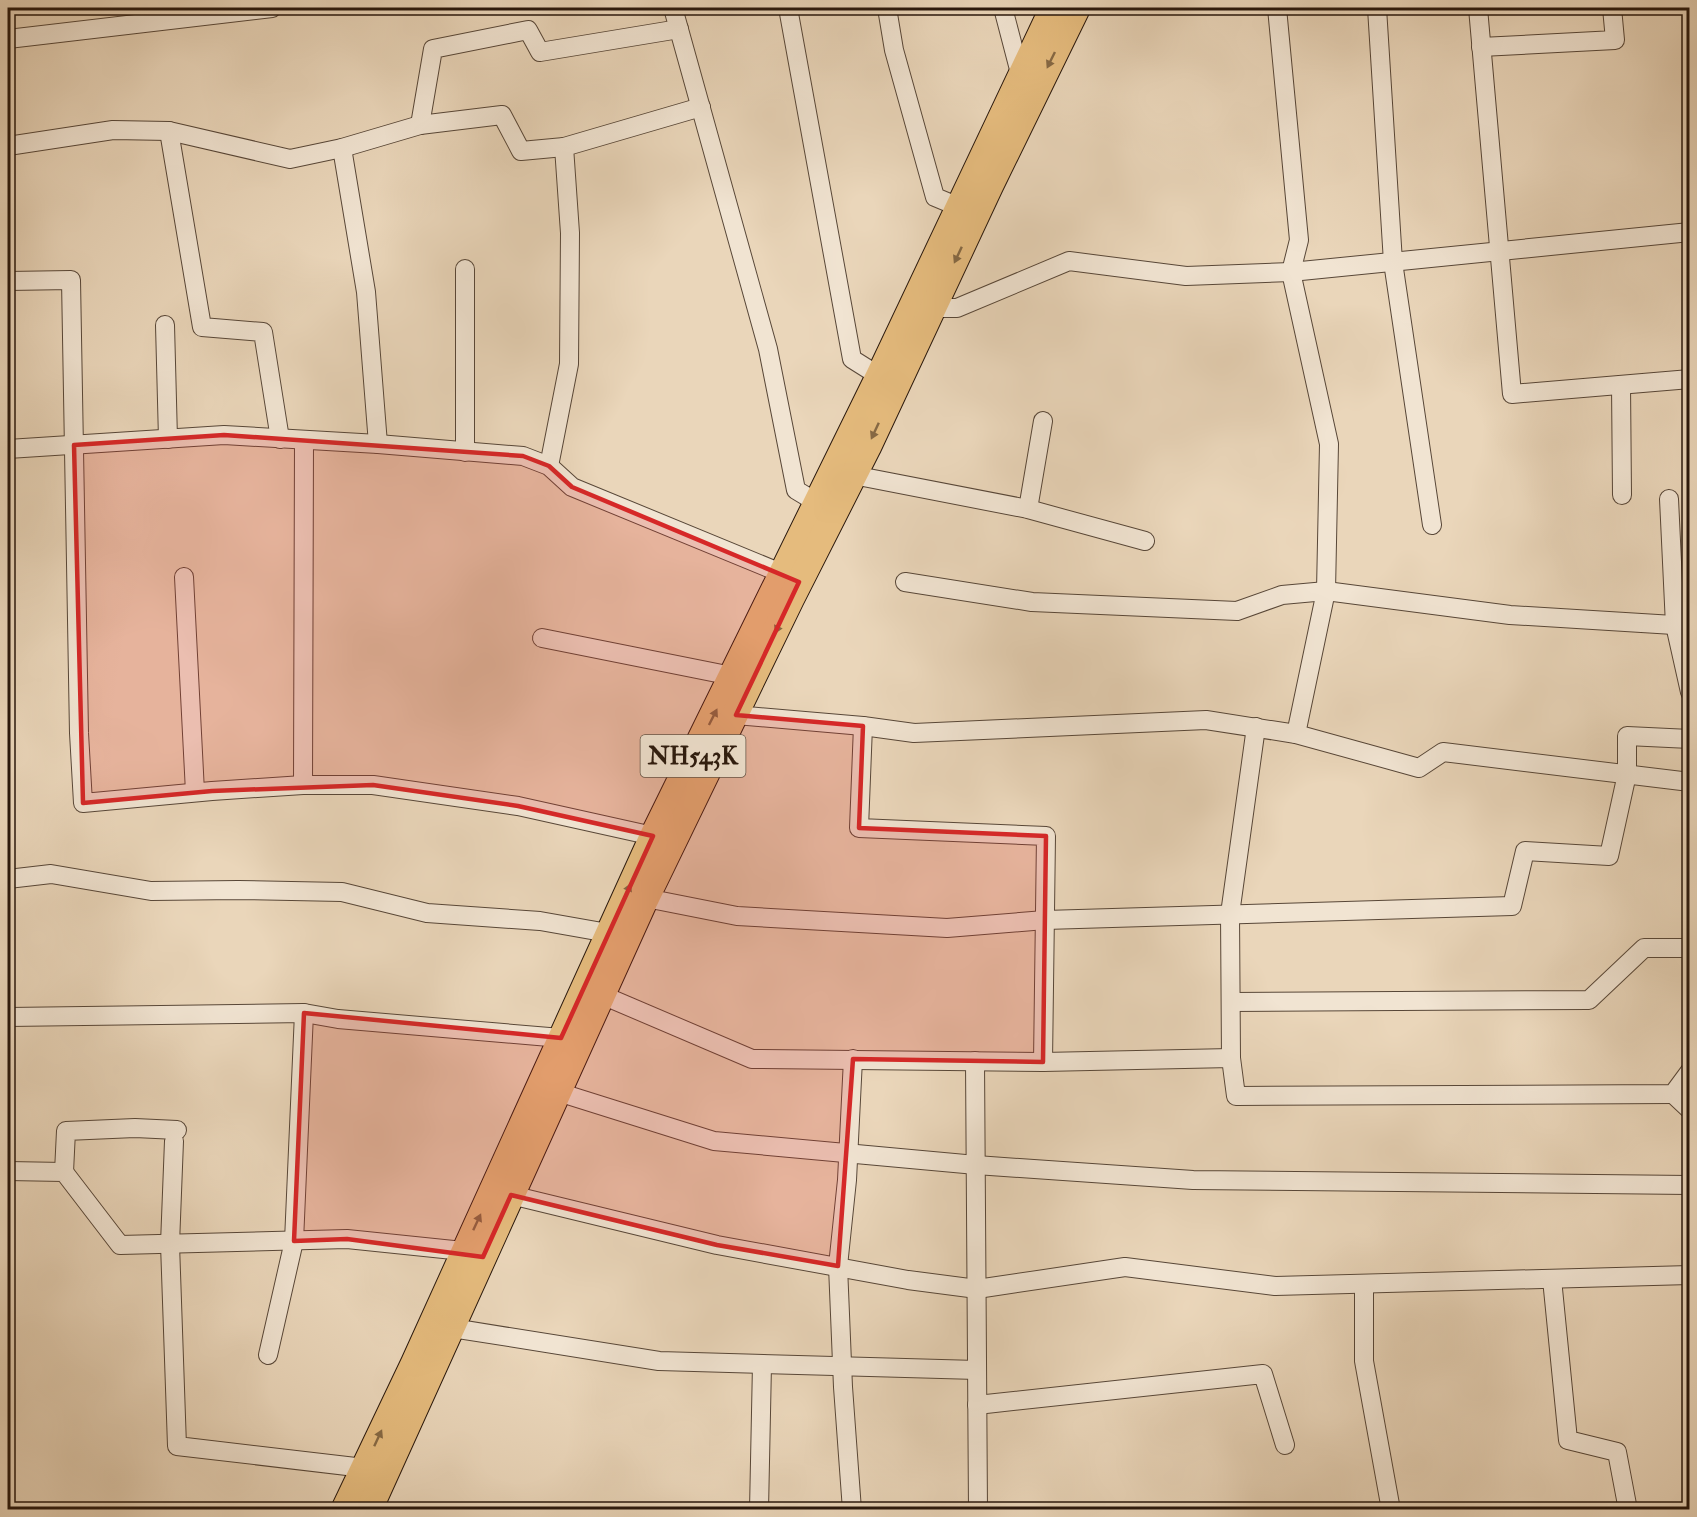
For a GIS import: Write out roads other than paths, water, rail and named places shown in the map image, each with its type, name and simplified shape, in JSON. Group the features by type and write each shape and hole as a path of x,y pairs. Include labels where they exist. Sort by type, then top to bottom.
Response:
{"highway":[{"name":"NH543K","path":"344,1509 473,1254 502,1191 561,1038 593,991 646,898 736,715 790,578 816,502 932,308 1021,77 1053,8"},
{"name":"NH543K","path":"502,1191 558,1092 593,991 608,933 652,836 732,676 854,475 888,380 968,210 1077,8"},
{"name":"NH543K","path":"369,1509 452,1328 473,1254"}],"street":[{"path":"8,39 273,8"},
{"path":"674,8 768,349 796,490 816,502"},
{"path":"788,8 852,359 888,380"},
{"path":"887,8 894,50 935,197 968,210"},
{"path":"1003,8 1021,77"},
{"path":"1277,8 1299,240 1291,272 1329,444 1326,591 1296,734"},
{"path":"1377,8 1393,262 1431,525"},
{"path":"1478,8 1512,394 1689,380"},
{"path":"1481,47 1615,40 1612,8"},
{"path":"420,125 433,49 528,30 540,52 680,29"},
{"path":"8,146 113,130 169,131 290,159 342,148 420,125 502,115 521,151 564,147 701,107"},
{"path":"169,131 202,327 263,332 280,439"},
{"path":"549,466 569,364 570,233 564,147"},
{"path":"342,148 366,292 378,444"},
{"path":"932,308 957,308 1069,261 1186,276 1291,272 1689,232"},
{"path":"465,269 465,452"},
{"path":"8,281 71,280 79,733 83,804 195,792 303,785 374,785 518,806 652,836"},
{"path":"165,325 168,439"},
{"path":"1621,386 1622,495"},
{"path":"1028,509 1043,421"},
{"path":"8,449 224,435 378,444 523,456 549,466 572,487 790,578"},
{"path":"303,785 304,441"},
{"path":"854,475 1028,509 1145,541"},
{"path":"1669,499 1689,692"},
{"path":"184,577 195,792"},
{"path":"905,582 1032,602 1237,611 1282,595 1326,591 1510,615 1682,625"},
{"path":"542,638 732,676"},
{"path":"736,715 863,726 914,733 1206,720 1296,734 1419,768 1443,752 1689,782"},
{"path":"863,726 859,828 1046,836 1044,1062"},
{"path":"1256,728 1230,914 1231,1058 1236,1096 1673,1094 1689,1110"},
{"path":"646,898 737,916 935,927 1045,920 1512,906 1525,851 1610,856 1627,774 1627,736 1689,739"},
{"path":"8,879 51,874 151,891 342,892 427,913 540,921 608,933"},
{"path":"1231,1002 1588,1000 1644,948 1689,948"},
{"path":"593,991 752,1059 1044,1062 1231,1058"},
{"path":"268,1355 294,1241 304,1013"},
{"path":"8,1017 304,1013 561,1038"},
{"path":"852,1509 843,1387 844,1366 838,1266 849,1153 853,1059"},
{"path":"975,1061 978,1509"},
{"path":"1673,1094 1689,1071"},
{"path":"558,1092 714,1141 976,1165 1193,1179 1689,1185"},
{"path":"364,1468 177,1446 170,1244 175,1135 135,1128 66,1131 64,1172 120,1245 170,1244 294,1241 347,1239 473,1254"},
{"path":"8,1171 64,1172"},
{"path":"502,1191 717,1245 908,1280 977,1289 1125,1267 1275,1286 1689,1275"},
{"path":"1552,1279 1568,1440 1617,1452 1628,1509"},
{"path":"1364,1284 1364,1361 1391,1509"},
{"path":"452,1328 659,1361 977,1370"},
{"path":"759,1509 762,1364"},
{"path":"977,1405 1263,1374 1285,1444"}]}
